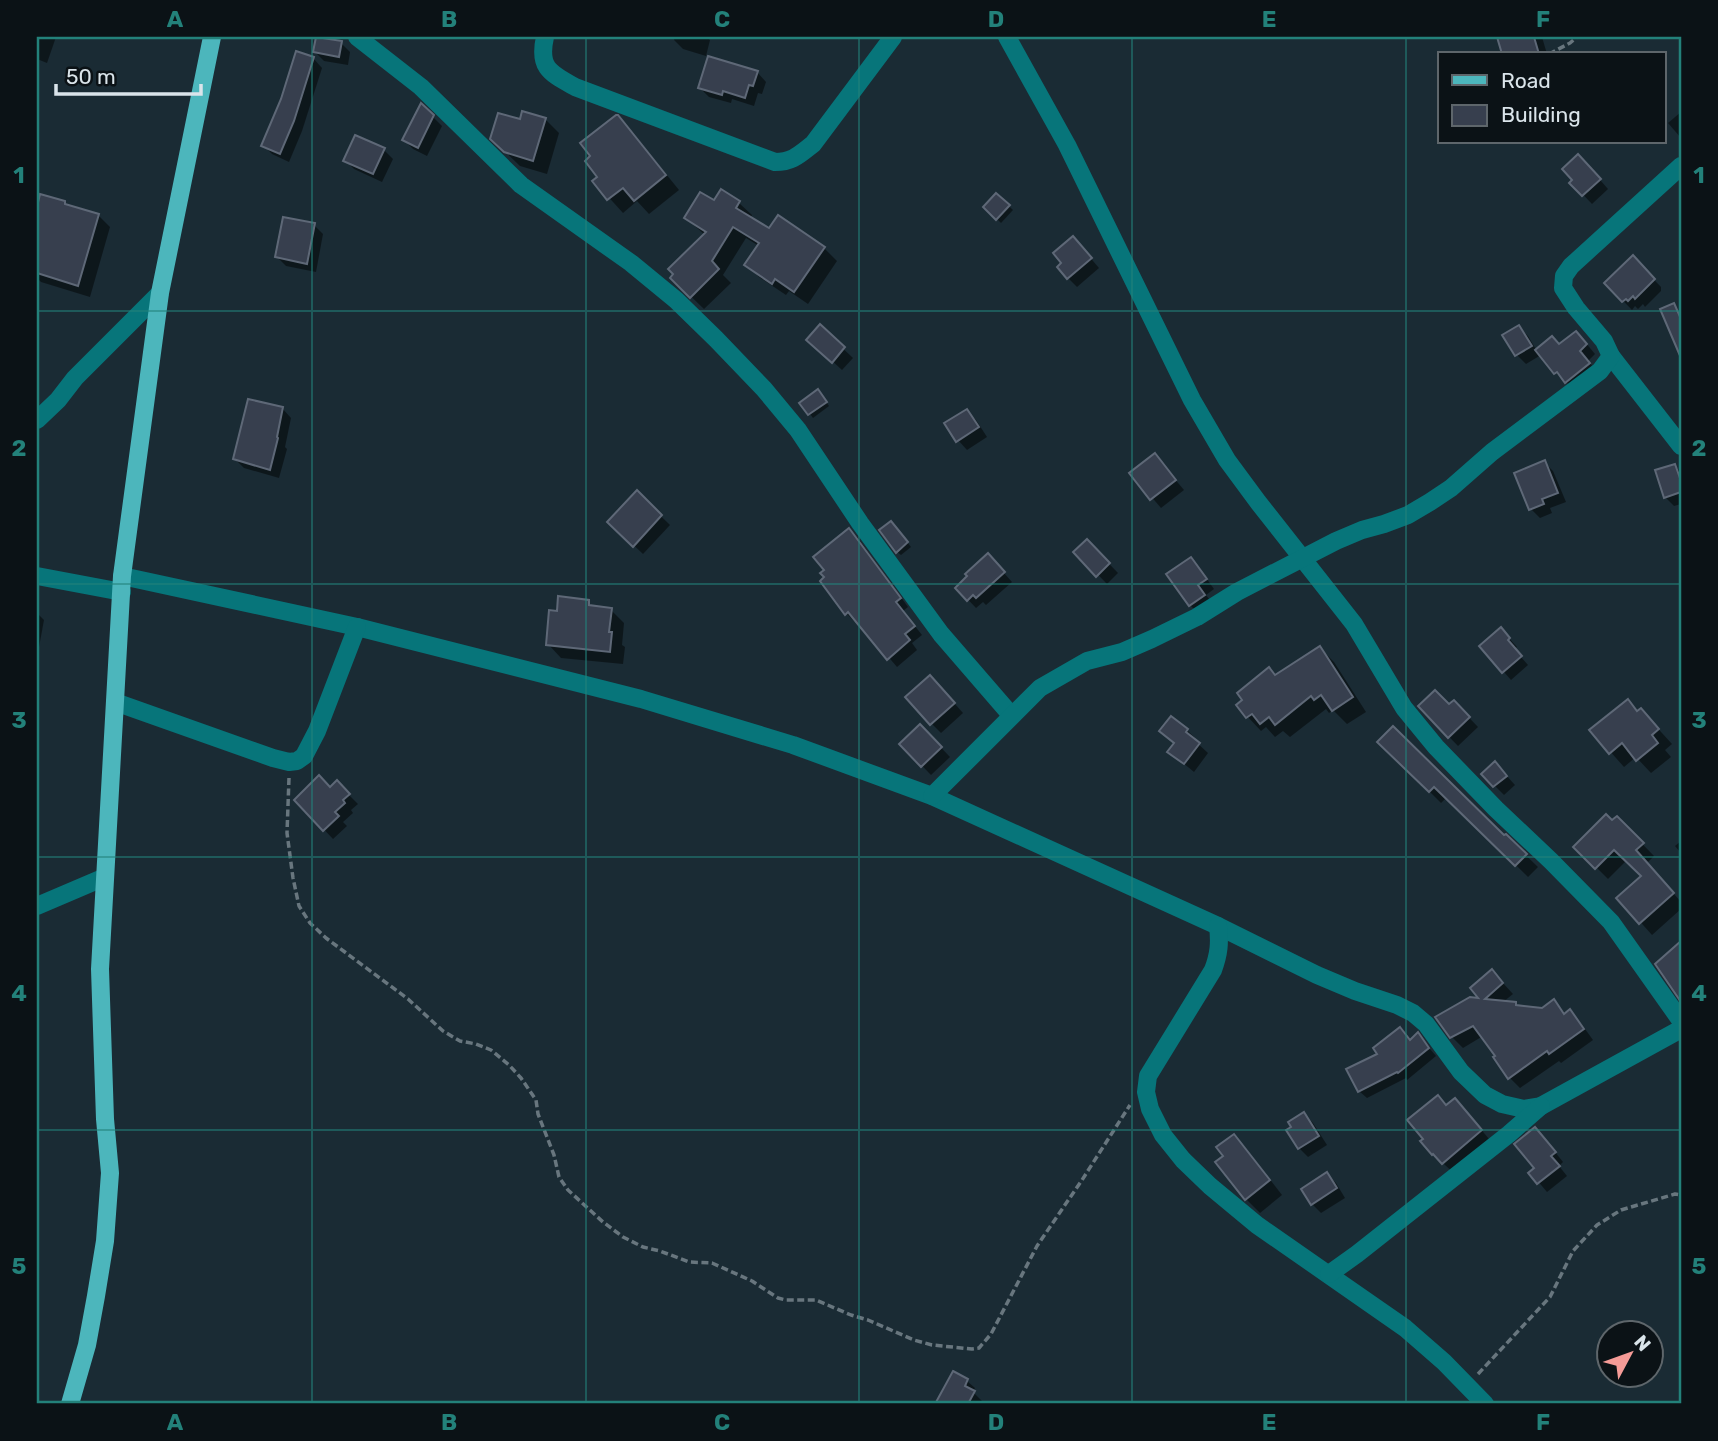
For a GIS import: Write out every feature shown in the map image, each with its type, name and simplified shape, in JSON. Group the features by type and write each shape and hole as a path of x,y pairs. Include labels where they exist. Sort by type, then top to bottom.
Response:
{"main road":[{"path":"70,1404 87,1345 96,1296 105,1241 110,1172 105,1119 100,969 122,584 160,293 214,38"}],"street":[{"path":"357,37 421,87 521,185 631,263 676,300 716,339 764,389 798,430 860,523 941,634 1011,715"},
{"path":"545,37 542,52 544,63 550,72 575,87 775,162 787,162 813,144 893,37"},
{"path":"1007,37 1067,145 1192,400 1227,460 1354,624 1405,708 1436,747 1611,922 1681,1021"},
{"path":"1681,166 1571,266 1564,276 1563,288 1604,341 1611,356 1681,446"},
{"path":"37,420 160,293"},
{"path":"932,796 1040,688 1087,661 1122,652 1197,617 1237,592 1302,558 1362,530 1408,515 1451,488 1492,452 1600,371 1611,356"},
{"path":"37,576 122,584 357,627 641,699 793,745 932,796 1218,926 1317,975 1397,1005 1426,1024 1461,1073 1485,1094 1502,1104 1524,1109 1541,1106"},
{"path":"115,702 289,762 296,761 304,756 317,731 357,627"},
{"path":"37,906 105,877"},
{"path":"1218,926 1219,956 1213,970 1148,1076 1146,1092 1150,1109 1163,1135 1183,1160 1210,1186 1257,1224 1405,1328 1444,1362 1485,1404"},
{"path":"1329,1274 1541,1106 1681,1029"}],"path":[{"path":"1553,52 1577,37"},
{"path":"289,762 287,833 299,906 310,923 408,999 443,1031 460,1041 491,1051 509,1065 536,1100 559,1177 568,1190 603,1222 623,1237 643,1247 689,1262 712,1263 752,1281 778,1298 816,1300 932,1345 979,1348 991,1334 1037,1246 1148,1076"},
{"path":"1467,1386 1550,1297 1573,1251 1597,1226 1621,1210 1675,1194 1681,1195"}],"building":[{"path":"316,37 342,41 339,57 313,52"},
{"path":"1497,37 1534,37 1538,52 1501,52"},
{"path":"296,51 314,57 294,121 280,154 261,146 281,99"},
{"path":"708,56 758,71 745,98 723,91 722,95 698,88"},
{"path":"421,103 434,115 418,148 402,140"},
{"path":"522,111 546,118 533,161 504,152 490,139 498,113 520,119"},
{"path":"616,115 666,175 634,201 623,188 607,200 592,181 597,177 585,161 590,156 580,143"},
{"path":"355,135 385,148 373,174 343,161"},
{"path":"1578,154 1601,179 1582,196 1569,183 1572,180 1562,169"},
{"path":"721,189 740,201 736,208 769,228 778,215 825,247 794,292 775,279 772,284 744,265 759,243 733,227 712,261 719,269 690,298 670,278 673,274 668,269 706,232 684,218 700,192 714,200"},
{"path":"996,193 1010,205 996,220 983,207"},
{"path":"40,194 99,214 78,286 37,273 37,207"},
{"path":"283,217 315,223 307,264 275,257"},
{"path":"1073,236 1092,258 1067,279 1057,267 1061,263 1053,253"},
{"path":"1633,255 1655,279 1635,299 1633,296 1622,302 1604,283"},
{"path":"1674,303 1681,319 1681,358 1660,309"},
{"path":"820,324 845,347 832,363 806,340"},
{"path":"1519,325 1532,346 1515,356 1502,335"},
{"path":"1576,331 1587,344 1580,351 1590,363 1565,383 1535,350 1552,336 1559,344"},
{"path":"818,389 827,402 808,415 799,403"},
{"path":"248,399 283,407 270,470 233,459"},
{"path":"967,409 979,427 956,442 944,423"},
{"path":"1155,453 1176,480 1150,500 1129,473"},
{"path":"1545,460 1558,493 1542,499 1544,504 1529,510 1514,473"},
{"path":"1675,464 1681,481 1681,492 1664,498 1655,470"},
{"path":"637,490 662,515 633,547 607,522"},
{"path":"891,521 908,542 896,553 879,530"},
{"path":"849,528 901,598 896,602 915,626 905,634 910,640 887,660 848,612 845,615 820,581 824,577 820,573 824,570 813,557"},
{"path":"1087,539 1110,563 1096,577 1073,552"},
{"path":"988,553 1005,572 976,598 973,595 967,601 955,588 967,576 965,574"},
{"path":"1191,557 1207,579 1198,585 1205,595 1189,606 1166,574"},
{"path":"558,596 589,600 589,605 612,608 610,652 546,645 549,610 557,611"},
{"path":"1501,627 1522,656 1502,673 1479,646"},
{"path":"1320,646 1353,697 1332,711 1321,695 1314,700 1311,696 1275,725 1269,717 1260,724 1252,714 1246,718 1236,705 1242,700 1237,693 1269,667 1275,675"},
{"path":"930,675 955,703 930,725 905,697"},
{"path":"1435,690 1449,704 1454,700 1470,717 1448,738 1418,706"},
{"path":"1628,699 1637,711 1641,708 1659,729 1652,735 1658,743 1636,761 1622,743 1609,754 1589,730"},
{"path":"1171,716 1200,743 1184,764 1167,752 1174,743 1159,731"},
{"path":"920,724 942,747 921,767 899,744"},
{"path":"1393,726 1504,835 1527,854 1515,866 1434,787 1429,792 1377,742"},
{"path":"1495,761 1507,776 1493,787 1481,774"},
{"path":"319,775 330,787 337,780 350,794 335,812 339,816 323,831 294,800"},
{"path":"1606,814 1612,820 1617,816 1644,843 1636,850 1674,893 1639,924 1616,898 1641,876 1614,850 1595,869 1573,847"},
{"path":"1681,941 1681,1002 1655,964"},
{"path":"1492,969 1503,983 1485,999 1542,1008 1554,999 1564,1014 1570,1009 1584,1029 1508,1079 1473,1026 1450,1038 1435,1017 1470,997 1478,998 1470,988"},
{"path":"1400,1027 1410,1040 1418,1032 1429,1048 1398,1073 1358,1092 1346,1069 1377,1054 1373,1048"},
{"path":"1438,1095 1446,1105 1455,1098 1482,1130 1442,1164 1420,1141 1423,1139 1407,1120"},
{"path":"1304,1112 1319,1136 1298,1149 1286,1130 1291,1127 1288,1122"},
{"path":"1535,1127 1556,1152 1551,1156 1560,1166 1537,1184 1528,1173 1534,1168 1514,1144"},
{"path":"1234,1134 1270,1180 1245,1200 1215,1162 1223,1156 1216,1147"},
{"path":"1327,1172 1337,1188 1311,1205 1301,1189"},
{"path":"953,1371 968,1379 965,1386 975,1391 968,1404 935,1404"}]}
